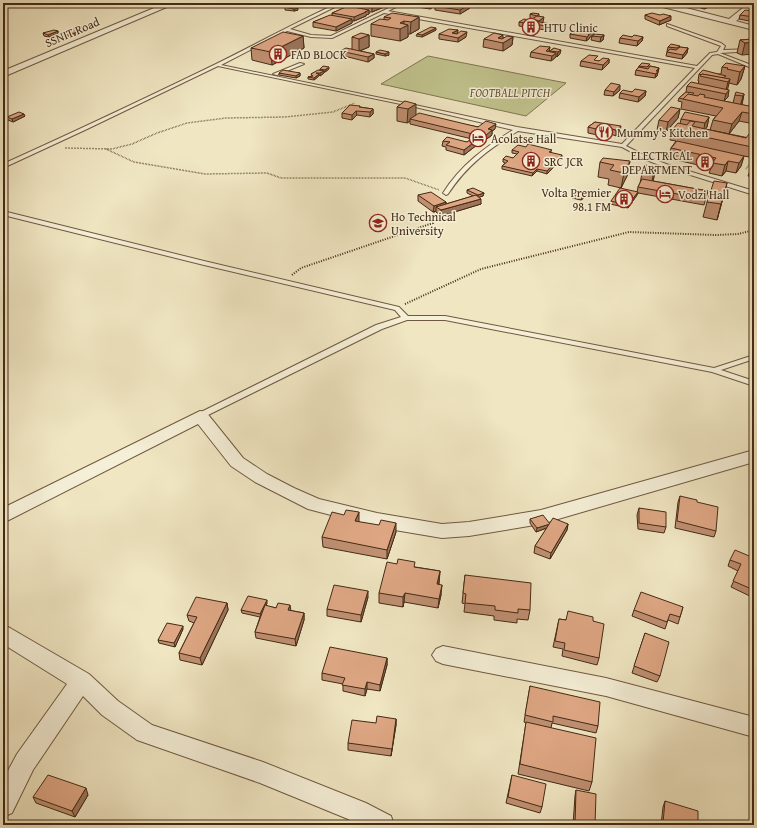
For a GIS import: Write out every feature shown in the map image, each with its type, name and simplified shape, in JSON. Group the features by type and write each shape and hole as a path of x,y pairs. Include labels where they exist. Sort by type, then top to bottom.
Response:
{"street":[{"name":"SSNIT Road","path":"3,74 172,3"},
{"path":"658,3 754,28"},
{"path":"730,22 754,3"},
{"path":"3,516 200,416 237,462 261,478 288,492 321,506 377,520 442,531 469,529 541,516 754,456"},
{"path":"3,634 81,681 110,708 145,732 263,773 357,811 382,825"},
{"path":"443,655 606,687 754,727"},
{"path":"3,805 25,762 81,681"}],"lane":[{"path":"3,166 49,146 217,65 285,29 341,3"},
{"path":"285,29 311,36 332,37 402,3"},
{"path":"384,12 698,67"},
{"path":"668,25 720,44 723,46 718,52"},
{"path":"623,146 711,54 718,52 754,50"},
{"path":"718,52 754,68"},
{"path":"271,77 302,64"},
{"path":"217,65 415,106 517,129 623,146 661,164 754,193"},
{"path":"446,193 452,181 462,169 488,147 517,129"},
{"path":"3,213 396,308 406,318"},
{"path":"200,416 379,327 406,318 445,318 714,370 754,384"},
{"path":"714,370 754,357"}],"path":[{"path":"49,146 77,149 106,149 132,144 157,133 187,123 222,119 285,117 333,112 357,103"},
{"path":"106,149 134,162 205,174 267,173 281,178 320,177 344,180 375,177 404,178 446,193"},
{"path":"746,169 754,158"},
{"path":"750,164 754,165"},
{"path":"288,283 289,277 301,268 433,223 434,212 440,210"},
{"path":"396,308 481,269 629,232 716,235 738,234 754,230"}],"green space":[{"name":"FOOTBALL PITCH","path":"428,56 566,83 526,116 381,84"}],"building":[{"path":"384,3 372,8 350,4"},
{"path":"418,3 434,3 430,5"},
{"path":"440,3 470,4 460,10 435,6"},
{"path":"289,6 298,8 294,9 285,7"},
{"path":"348,6 369,10 354,17 332,13"},
{"path":"745,10 754,11 754,17 740,15"},
{"path":"392,13 419,17 411,22 404,21 400,23 408,25 400,29 371,24 380,19 388,20 391,18 384,17"},
{"path":"652,13 671,16 660,21 645,15"},
{"path":"530,14 539,14 537,16"},
{"path":"330,15 352,19 336,27 313,22"},
{"path":"537,16 544,17 539,21 532,19"},
{"path":"524,19 550,24 547,26 519,22"},
{"path":"82,27 88,28 69,35 61,33 70,33 67,31"},
{"path":"431,27 436,28 422,35 417,34"},
{"path":"449,29 458,30 452,33 457,34 461,31 467,32 458,38 439,34"},
{"path":"587,29 594,30 587,37 570,34 574,31 581,33"},
{"path":"54,30 58,31 48,35 43,33"},
{"path":"283,32 303,36 271,52 251,48"},
{"path":"361,33 369,35 359,39 352,37"},
{"path":"494,33 503,35 498,38 502,39 507,36 513,37 503,43 484,39"},
{"path":"59,34 68,36 64,38 54,36"},
{"path":"595,34 604,35 601,37 592,36"},
{"path":"623,35 643,37 638,41 620,38"},
{"path":"754,39 754,42 745,43 740,40"},
{"path":"671,44 680,46 677,48 668,47"},
{"path":"540,46 550,47 546,51 556,53 552,56 531,52"},
{"path":"680,47 688,48 683,55 667,52 670,49 676,50"},
{"path":"346,48 374,54 368,57 340,51"},
{"path":"554,48 561,50 558,52 550,51"},
{"path":"380,50 389,52 385,54 376,52"},
{"path":"589,55 598,56 594,60 599,61 603,58 609,59 603,65 581,61"},
{"path":"642,63 650,64 647,67 639,66"},
{"path":"726,63 745,66 740,72 722,67"},
{"path":"323,66 329,67 325,70 320,69"},
{"path":"650,66 659,68 656,71 658,71 656,74 636,70 639,67 648,69"},
{"path":"283,70 300,73 296,76 279,73"},
{"path":"318,70 324,71 316,73 319,74 314,78 308,77 313,76 311,74"},
{"path":"703,70 726,76 723,78 699,74"},
{"path":"702,74 730,79 728,82 700,76"},
{"path":"691,82 729,90 726,94 687,86"},
{"path":"611,83 620,85 614,92 605,90"},
{"path":"635,89 646,91 639,97 620,93 623,90 632,92"},
{"path":"686,92 694,93 692,95 688,94 683,99 679,98"},
{"path":"736,92 744,94 743,96 735,95"},
{"path":"688,94 698,96 700,94 705,95 704,97 754,107 754,114 742,112 732,124 713,120 723,108 683,99"},
{"path":"405,101 416,104 408,109 397,107"},
{"path":"350,105 373,109 370,112 356,111 352,115 342,113"},
{"path":"671,107 680,109 668,122 659,120"},
{"path":"19,112 24,114 12,119 7,117"},
{"path":"685,112 709,117 705,123 681,119"},
{"path":"419,113 478,127 486,121 496,124 488,129 492,130 485,136 482,136 464,150 446,145 450,142 443,141 447,137 467,142 477,135 410,119"},
{"path":"690,121 695,122 692,126 746,138 749,134 754,135 752,139 754,140 754,145 752,147 672,130 678,123 687,125"},
{"path":"595,122 621,126 616,130 611,129 608,132 588,127"},
{"path":"677,141 744,156 739,163 728,161 725,165 712,163 716,158 671,148"},
{"name":"SRC JCR","path":"528,144 552,150 549,152 562,155 547,171 537,169 533,173 502,166 508,161 503,159 506,156 513,158 519,152 512,150 518,145 526,147"},
{"path":"603,158 630,161 624,173 610,170 614,165 600,162"},
{"path":"645,165 656,167 654,171 643,169"},
{"path":"642,179 708,191 705,199 638,187"},
{"path":"714,181 727,183 721,204 707,202"},
{"path":"473,188 484,193 478,195 467,190"},
{"name":"Volta Premier 98.1 FM","path":"620,188 638,192 628,205 611,201"},
{"path":"431,192 446,202 434,206 418,195"},
{"path":"576,192 585,195 582,198 573,195"},
{"path":"476,195 481,199 441,210 436,207"},
{"path":"680,496 718,507 716,531 677,521"},
{"path":"639,508 666,512 666,527 639,523"},
{"path":"346,510 359,512 355,521 379,525 381,520 396,523 387,550 322,537 332,512 344,515"},
{"path":"543,515 550,524 537,528 530,519"},
{"path":"553,518 568,524 551,553 535,546"},
{"path":"735,550 754,558 754,590 733,581 741,564 730,560"},
{"path":"398,559 415,562 414,567 440,571 437,584 442,585 439,599 405,593 403,597 379,593 387,562 397,564"},
{"path":"465,575 531,583 530,610 518,609 518,613 495,610 495,606 465,603 466,594 463,593"},
{"path":"334,585 368,591 361,615 327,609"},
{"path":"641,592 683,607 680,617 670,614 667,622 634,610"},
{"path":"248,596 267,600 260,614 241,610"},
{"path":"196,597 227,603 200,658 179,653 197,617 187,615"},
{"path":"278,603 290,605 288,610 304,613 295,639 255,632 265,605 276,608"},
{"path":"568,611 593,617 593,621 604,624 599,658 564,650 565,643 555,641 559,619 566,620"},
{"path":"167,623 183,626 174,643 158,640"},
{"path":"645,633 669,642 660,676 634,666"},
{"path":"330,647 387,658 380,685 367,682 365,689 342,685 345,678 322,673"},
{"path":"530,686 600,702 598,726 553,716 553,722 525,715"},
{"path":"377,716 396,719 392,749 348,743 352,720 376,723"},
{"path":"526,722 596,738 592,782 520,764"},
{"path":"48,775 86,788 72,811 33,797"},
{"path":"512,775 546,784 542,807 508,797"},
{"path":"576,790 596,794 595,825 575,825"},
{"path":"665,801 698,811 698,825 669,825 663,823"}],"place":[{"name":"HTU Clinic","path":"531,27"},
{"name":"FAD BLOCK","path":"278,54"},
{"name":"Mummy’s Kitchen","path":"604,132"},
{"name":"Acolatse Hall","path":"478,138"},
{"name":"SRC JCR","path":"531,161"},
{"name":"ELECTRICAL DEPARTMENT","path":"705,162"},
{"name":"Vodzi Hall","path":"665,194"},
{"name":"Volta Premier 98.1 FM","path":"624,199"},
{"name":"Ho Technical University","path":"378,223"}]}
